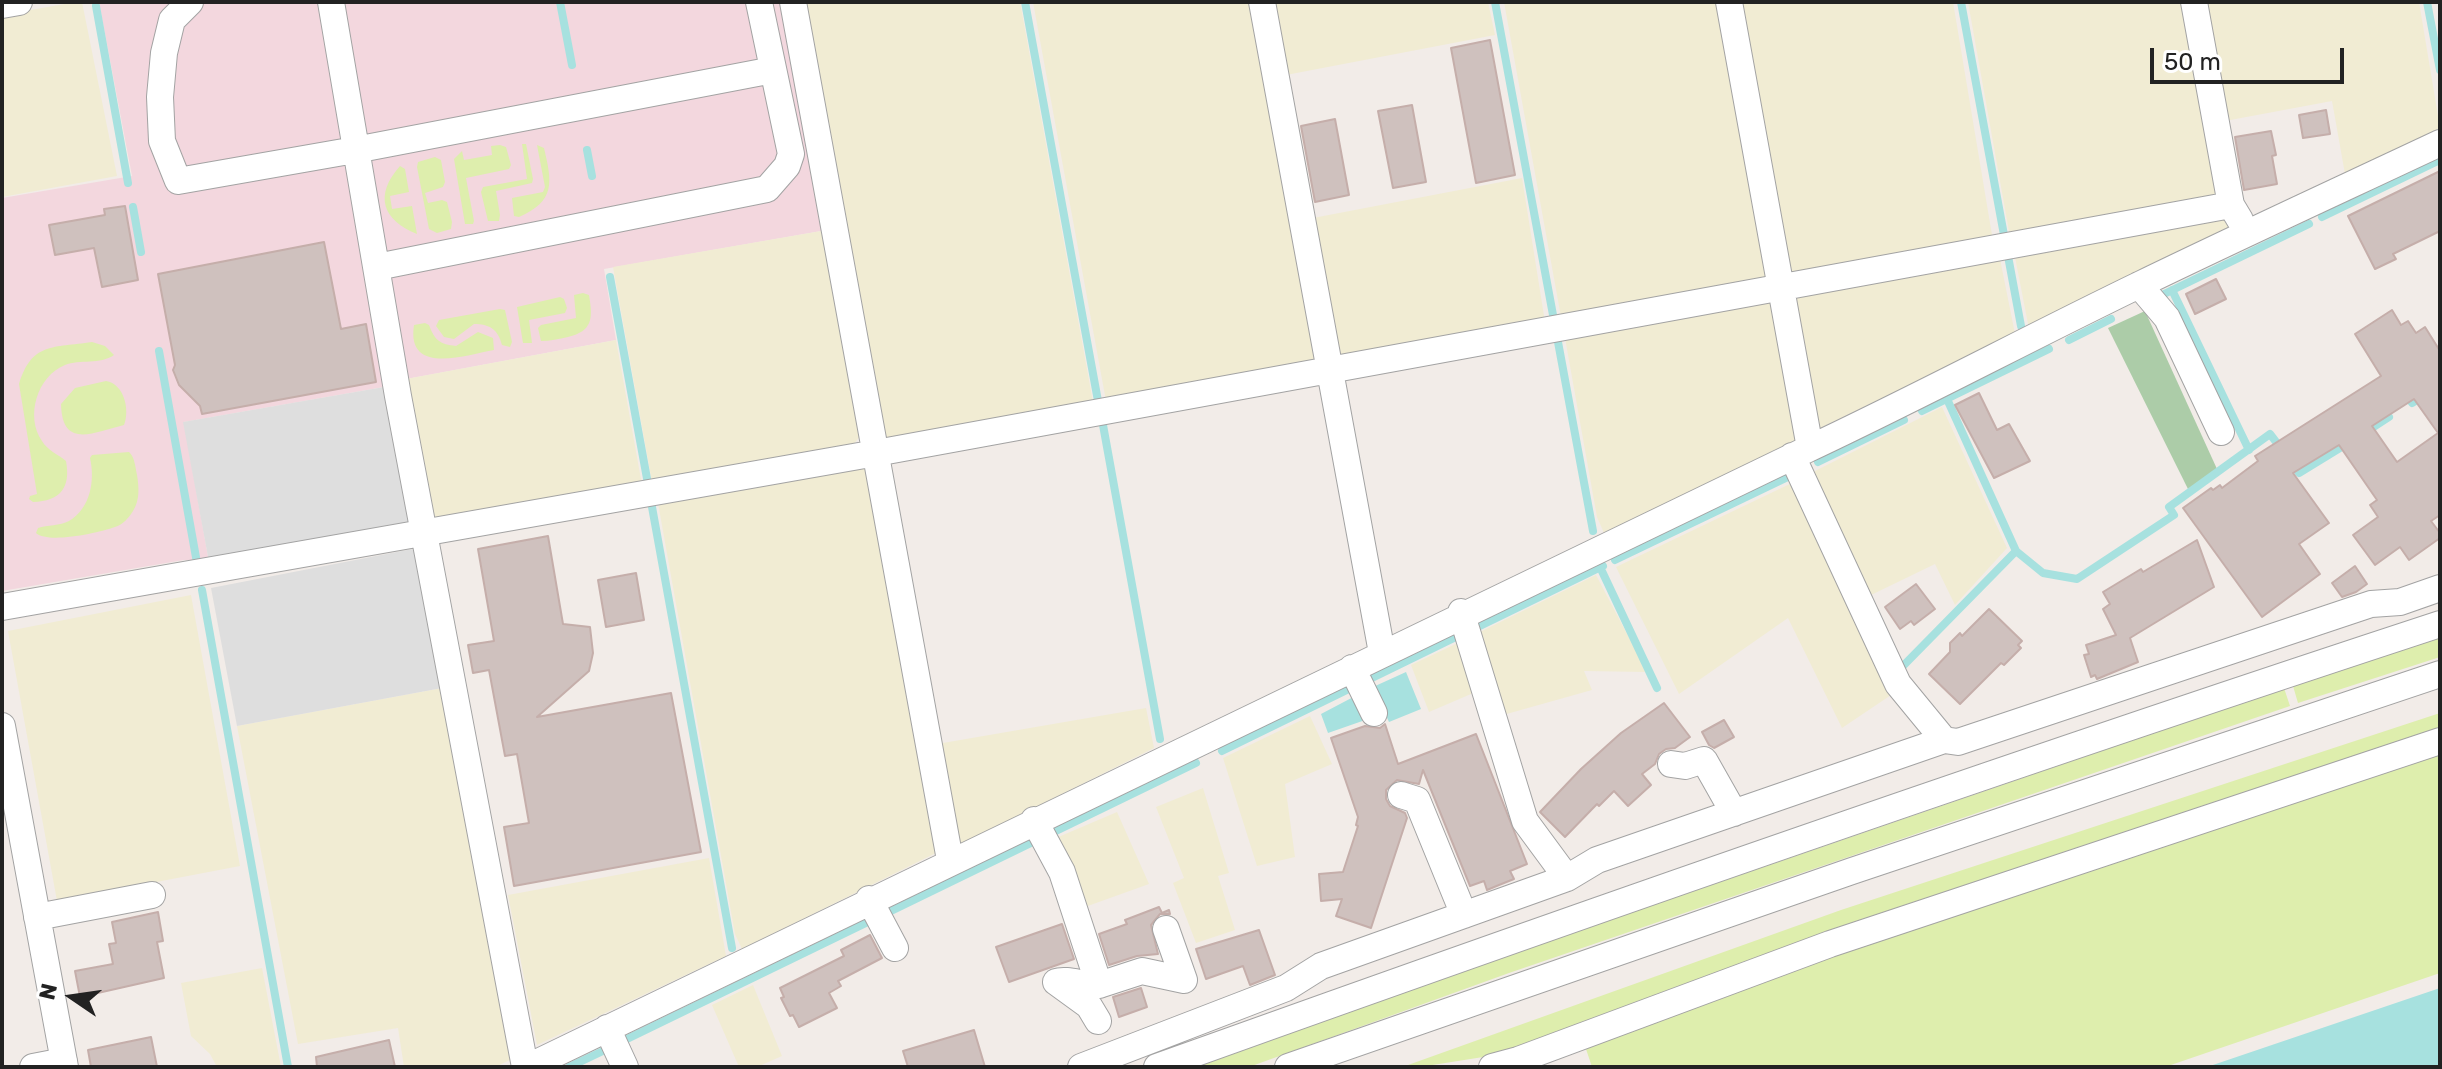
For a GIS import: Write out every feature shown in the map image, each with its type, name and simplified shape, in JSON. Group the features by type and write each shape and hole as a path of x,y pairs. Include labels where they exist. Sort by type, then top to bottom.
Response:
{"street":[{"path":"2,5 19,2"},
{"path":"190,2 172,20 164,53 160,97 162,141 178,181 773,70"},
{"path":"331,2 425,533 527,1067 1352,668 1461,612 1801,452 2139,285 2440,143"},
{"path":"377,267 767,189 787,166 791,154 759,2"},
{"path":"793,2 950,860"},
{"path":"1262,2 1382,653"},
{"path":"1729,2 1781,288 1801,452 1898,684 1944,740"},
{"path":"2194,2 2231,205 2247,234"},
{"path":"2,607 876,453 2231,205"},
{"path":"2139,285 2167,318 2221,432"},
{"path":"1081,1067 1286,988 1321,966 1567,878 1597,860 1944,740 1958,742 2371,604 2400,602 2440,588"},
{"path":"1461,612 1525,821 1567,878"},
{"path":"1157,1067 1575,918 2217,697 2440,624"},
{"path":"1352,668 1374,713"},
{"path":"1288,1067 1867,866 2440,674"},
{"path":"1492,1067 1830,944 2440,741"},
{"path":"4,743 65,1064 33,1067"},
{"path":"1671,764 1685,766 1704,760 1734,813"},
{"path":"1401,795 1417,800 1464,915"},
{"path":"1034,820 1062,872 1099,985"},
{"path":"37,917 152,895"},
{"path":"869,899 895,948"},
{"path":"1098,1021 1089,1006 1056,982 1063,980 1083,986 1099,985 1142,971 1184,980 1166,929"},
{"path":"607,1028 625,1067"}],"shaded area":[{"path":"82,2 117,176 2,197 2,15"},
{"path":"99,2 781,2 827,230 604,269 616,340 385,383 384,387 184,422 209,562 184,560 2,591 2,198 132,176"},
{"path":"804,2 1020,2 1093,402 884,440"},
{"path":"1033,2 1249,2 1315,362 1106,401"},
{"path":"1272,2 1488,2 1495,35 1286,75"},
{"path":"1504,2 1719,2 1769,276 1766,280 1561,317"},
{"path":"1742,2 1953,2 1993,241 1791,275"},
{"path":"1968,2 2184,2 2218,196 2010,237"},
{"path":"2204,2 2419,2 2440,128 2345,174 2332,101 2225,121"},
{"path":"1522,178 1545,322 1335,356 1313,218"},
{"path":"2225,218 2231,230 2029,329 2015,257"},
{"path":"827,230 862,434 852,446 652,482 613,267"},
{"path":"2000,259 2015,334 1816,430 1794,294"},
{"path":"1772,302 1798,439 1604,533 1597,517 1565,338"},
{"path":"616,340 642,485 444,522 431,516 406,379"},
{"path":"384,387 409,522 209,562 183,422"},
{"path":"1942,407 2007,548 1955,605 1935,564 1869,596 1811,473"},
{"path":"867,467 940,851 742,949 735,934 658,503"},
{"path":"1794,482 1894,693 1842,728 1788,618 1679,694 1616,567"},
{"path":"412,549 419,553 442,688 237,726 211,588"},
{"path":"1596,575 1647,672 1584,671 1592,690 1503,715 1480,632"},
{"path":"191,595 240,866 57,901 8,631"},
{"path":"1462,641 1478,691 1429,712 1411,665"},
{"path":"442,688 512,1059 495,1067 404,1067 398,1028 298,1044 237,726"},
{"path":"1146,708 1154,748 962,844 954,834 937,744"},
{"path":"1310,716 1332,764 1285,784 1295,857 1257,866 1223,758"},
{"path":"1203,788 1229,873 1218,876 1235,930 1196,943 1173,883 1184,878 1156,807"},
{"path":"1117,812 1149,884 1085,907 1056,838"},
{"path":"709,858 726,956 537,1045 508,895"},
{"path":"262,968 281,1067 217,1067 210,1054 191,1036 181,983"},
{"path":"753,985 782,1056 757,1067 739,1067 712,1005"}],"green space":[{"path":"522,144 526,144 532,183 496,191 499,221 488,221 481,192 483,187 527,179"},
{"path":"537,145 544,148 549,171 548,189 540,204 519,217 514,216 512,198 543,192 545,187"},
{"path":"491,146 506,147 511,165 509,169 466,178 474,221 473,224 465,224 454,159 462,151 464,160 492,155"},
{"path":"435,157 441,160 445,182 443,187 425,193 428,203 447,202 452,222 451,229 437,233 429,229 417,167 418,162"},
{"path":"400,166 405,169 409,192 390,196 392,209 412,206 417,234 396,222 386,206 387,187"},
{"path":"574,295 589,295 590,303 591,317 587,327 568,337 541,341 538,328 541,325 576,318"},
{"path":"560,297 567,308 565,313 529,320 532,343 523,343 517,307"},
{"path":"505,310 512,342 510,347 502,345 495,331 484,325 474,324 454,339 444,337 436,326 439,320"},
{"path":"2145,311 2217,469 2189,491 2108,328"},
{"path":"425,323 442,343 456,346 478,332 493,338 494,350 454,358 428,357 419,351 414,341 414,325"},
{"path":"92,342 105,346 114,355 55,370 47,378 37,398 34,421 37,431 47,447 66,461 67,479 57,496 33,502 30,496 37,494 19,384 24,370 30,361 46,350"},
{"path":"106,381 117,387 124,398 124,425 91,434 73,433 67,428 61,404 75,388"},
{"path":"129,452 138,480 138,493 135,507 125,521 118,526 74,536 51,538 36,533 38,528 69,521 82,509 90,493 92,455"},
{"path":"2440,637 2440,657 2298,703 2293,686"},
{"path":"2284,688 2290,706 1509,973 1249,1067 1197,1067 1505,956"},
{"path":"2440,713 2440,732 1521,1051 1420,1067 1408,1065 1841,910"},
{"path":"2440,752 2440,973 2165,1067 1592,1067 1585,1046 1826,952"}],"water":[{"path":"1406,672 1421,709 1389,722 1373,687"},
{"path":"1359,694 1371,718 1328,733 1321,714"},
{"path":"2440,988 2440,1067 2207,1067"}],"building":[{"path":"1490,40 1515,175 1476,183 1451,48"},
{"path":"1412,105 1426,182 1393,188 1378,111"},
{"path":"2326,110 2330,134 2303,138 2299,115"},
{"path":"1335,119 1349,195 1315,202 1301,126"},
{"path":"2271,131 2277,184 2244,190 2235,137"},
{"path":"2440,171 2440,231 2393,254 2396,259 2375,269 2348,216"},
{"path":"125,206 138,280 102,287 94,248 55,255 49,225 105,215 104,209"},
{"path":"324,242 341,329 366,324 376,382 202,414 200,406 179,385 173,370 175,365 158,274"},
{"path":"2216,279 2226,299 2195,314 2186,294"},
{"path":"2392,310 2401,325 2408,321 2416,333 2425,327 2440,351 2440,515 2431,521 2440,538 2409,560 2400,547 2375,565 2353,535 2378,517 2370,505 2377,500 2339,445 2293,473 2329,523 2299,544 2320,574 2262,617 2183,508 2211,488 2213,490 2220,485 2222,488 2258,461 2255,456 2381,376 2355,334","holes":["2414,399 2438,433 2397,462 2372,426"]},
{"path":"1979,393 1997,430 2009,424 2030,461 1994,478 1955,405"},
{"path":"548,536 563,624 590,627 593,653 589,671 537,717 671,693 701,852 514,886 504,827 529,823 517,754 505,756 489,670 473,673 468,645 494,641 478,549"},
{"path":"2197,540 2214,587 2130,638 2138,662 2097,679 2095,675 2091,677 2084,655 2089,654 2086,645 2116,635 2103,609 2110,604 2103,592"},
{"path":"2355,566 2367,584 2342,597 2332,583"},
{"path":"636,573 644,620 606,627 598,580"},
{"path":"1916,584 1935,609 1914,625 1911,621 1900,629 1885,607"},
{"path":"1989,609 2022,641 2018,645 2021,648 2004,665 2001,663 1960,704 1929,674 1950,652 1950,643 1960,633 1962,636"},
{"path":"1664,703 1690,737 1675,748 1659,754 1655,764 1642,774 1651,785 1628,806 1614,791 1565,837 1540,812 1621,733"},
{"path":"1724,720 1734,737 1714,748 1702,732"},
{"path":"1385,724 1398,764 1476,734 1527,864 1510,871 1514,879 1487,890 1484,881 1470,886 1423,770 1419,784 1397,780 1386,790 1386,799 1390,806 1405,813 1407,818 1371,928 1336,916 1342,899 1321,901 1319,874 1343,872 1358,826 1358,817 1331,738 1365,726 1380,728"},
{"path":"1159,907 1162,913 1169,910 1170,914 1160,914 1151,925 1158,954 1137,956 1109,965 1099,934"},
{"path":"158,912 163,941 157,942 164,978 80,997 75,971 113,964 109,944 116,943 112,922"},
{"path":"1062,924 1074,959 1009,982 996,947"},
{"path":"1259,930 1275,975 1250,985 1243,966 1206,979 1196,949"},
{"path":"870,935 882,958 838,981 841,986 829,993 837,1008 799,1027 781,998 784,997 780,988 844,956 841,950"},
{"path":"1141,988 1147,1007 1119,1017 1113,997"},
{"path":"974,1030 985,1067 908,1067 903,1051"},
{"path":"151,1037 157,1067 91,1067 88,1050"},
{"path":"389,1040 395,1067 317,1067 316,1057"}],"waterway":[{"path":"560,2 572,65"},
{"path":"1025,2 1098,401"},
{"path":"1495,2 1553,315"},
{"path":"1961,2 2004,235"},
{"path":"2427,2 2440,70"},
{"path":"96,6 128,183"},
{"path":"587,150 592,176"},
{"path":"2322,217 2440,160"},
{"path":"133,207 141,252"},
{"path":"2160,296 2309,224"},
{"path":"2008,256 2021,326"},
{"path":"610,277 648,484"},
{"path":"2172,290 2249,450"},
{"path":"2069,340 2111,319"},
{"path":"1558,342 1593,531"},
{"path":"1922,411 2049,349"},
{"path":"159,351 197,563"},
{"path":"2412,403 2440,386"},
{"path":"1902,667 2016,551 1947,399"},
{"path":"2366,432 2389,417"},
{"path":"1818,462 1904,420"},
{"path":"1103,425 1160,739"},
{"path":"2016,551 2043,573 2077,579 2174,515 2169,507 2270,434 2283,451"},
{"path":"2291,462 2299,473 2348,443"},
{"path":"1615,560 1788,477"},
{"path":"652,507 732,948"},
{"path":"1480,626 1603,566"},
{"path":"1600,567 1657,688"},
{"path":"202,590 288,1067"},
{"path":"1368,680 1456,637"},
{"path":"1222,751 1351,688"},
{"path":"1056,831 1196,763"},
{"path":"887,913 1031,843"},
{"path":"625,1040 868,922"},
{"path":"569,1067 605,1050"}]}
